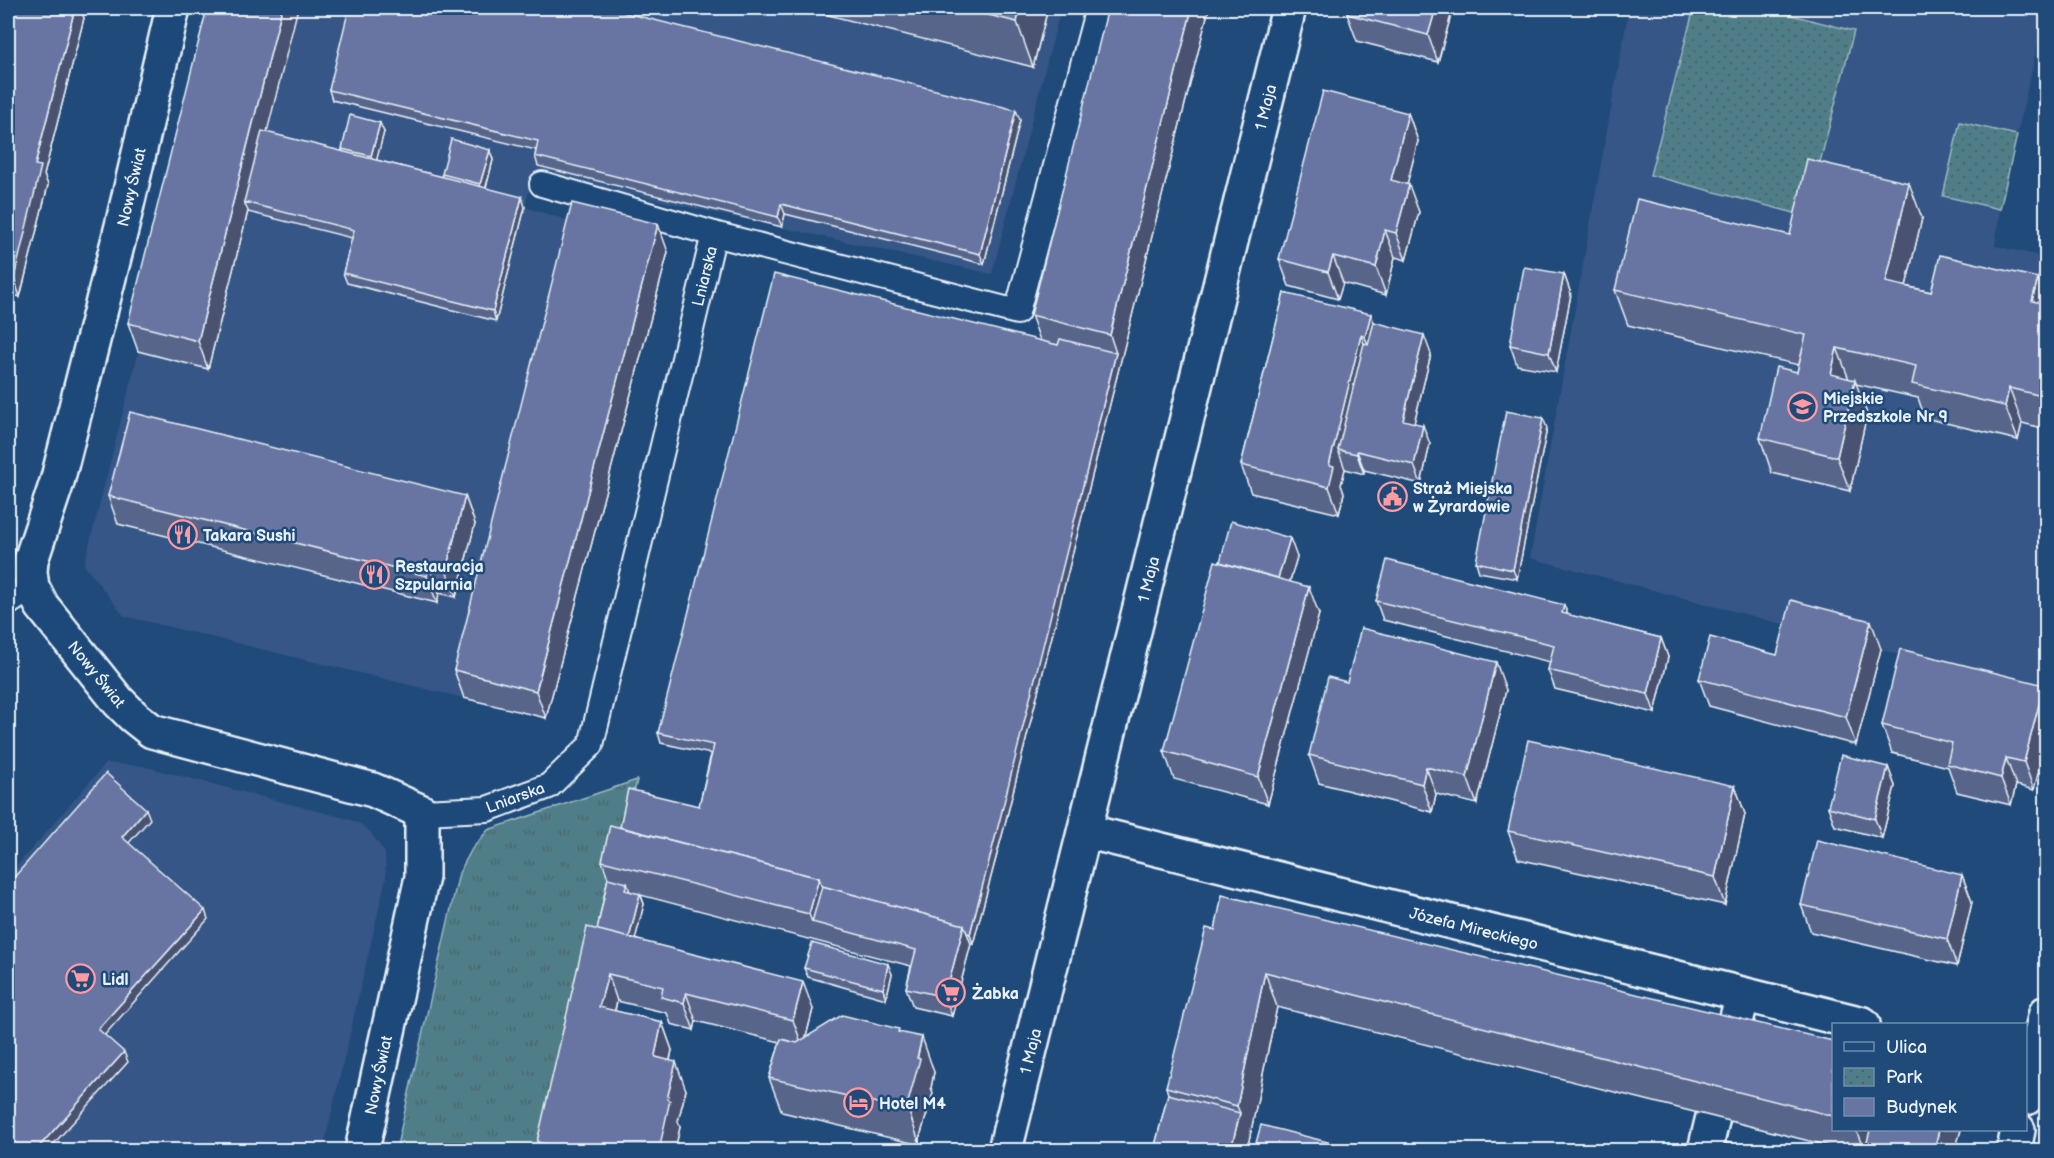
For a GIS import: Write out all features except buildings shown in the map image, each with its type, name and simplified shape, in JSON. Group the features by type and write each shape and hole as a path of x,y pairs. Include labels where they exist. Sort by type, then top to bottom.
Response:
{"street":[{"name":"Nowy Świat","path":"173,8 119,237 57,482 20,595 42,606 118,701 152,731 373,790 422,812 422,878 362,1150"},
{"name":"1 Maja","path":"1005,1150 1289,8"},
{"name":"Józefa Mireckiego","path":"1085,831 1859,1023"},
{"path":"1729,1047 1743,994"},
{"path":"2032,1075 2046,1013"},
{"path":"1705,1150 1713,1117"},
{"path":"2014,1150 2018,1131"}],"lane":[{"name":"Lniarska","path":"422,812 487,809 549,786 591,745 714,234 1017,312 1098,8"},
{"path":"542,184 714,234"}],"shaded area":[{"path":"226,8 1061,8 992,274 533,173 525,207 668,252 546,718 124,616 84,565"},
{"name":"Miejskie Przedszkole Nr 9","path":"1629,8 2046,8 2000,209 1995,246 2046,257 2046,693 1530,558"},
{"path":"106,763 142,766 349,819 362,825 371,833 385,853 386,878 323,1150 8,1150 8,876"}],"green space":[{"path":"1694,8 1764,8 1854,31 1806,216 1650,175"},
{"path":"1960,122 2017,135 2000,209 1943,196"},
{"path":"637,780 552,1150 396,1150 459,873 472,849 488,830"}],"place":[{"name":"Miejskie Przedszkole Nr 9","path":"1802,407"},
{"name":"Straż Miejska w Żyrardowie","path":"1392,497"},
{"name":"Takara Sushi","path":"182,535"},
{"name":"Restauracja Szpularnia","path":"374,575"},
{"name":"Lidl","path":"81,979"},
{"name":"Żabka","path":"951,993"},
{"name":"Hotel M4","path":"858,1103"}]}
